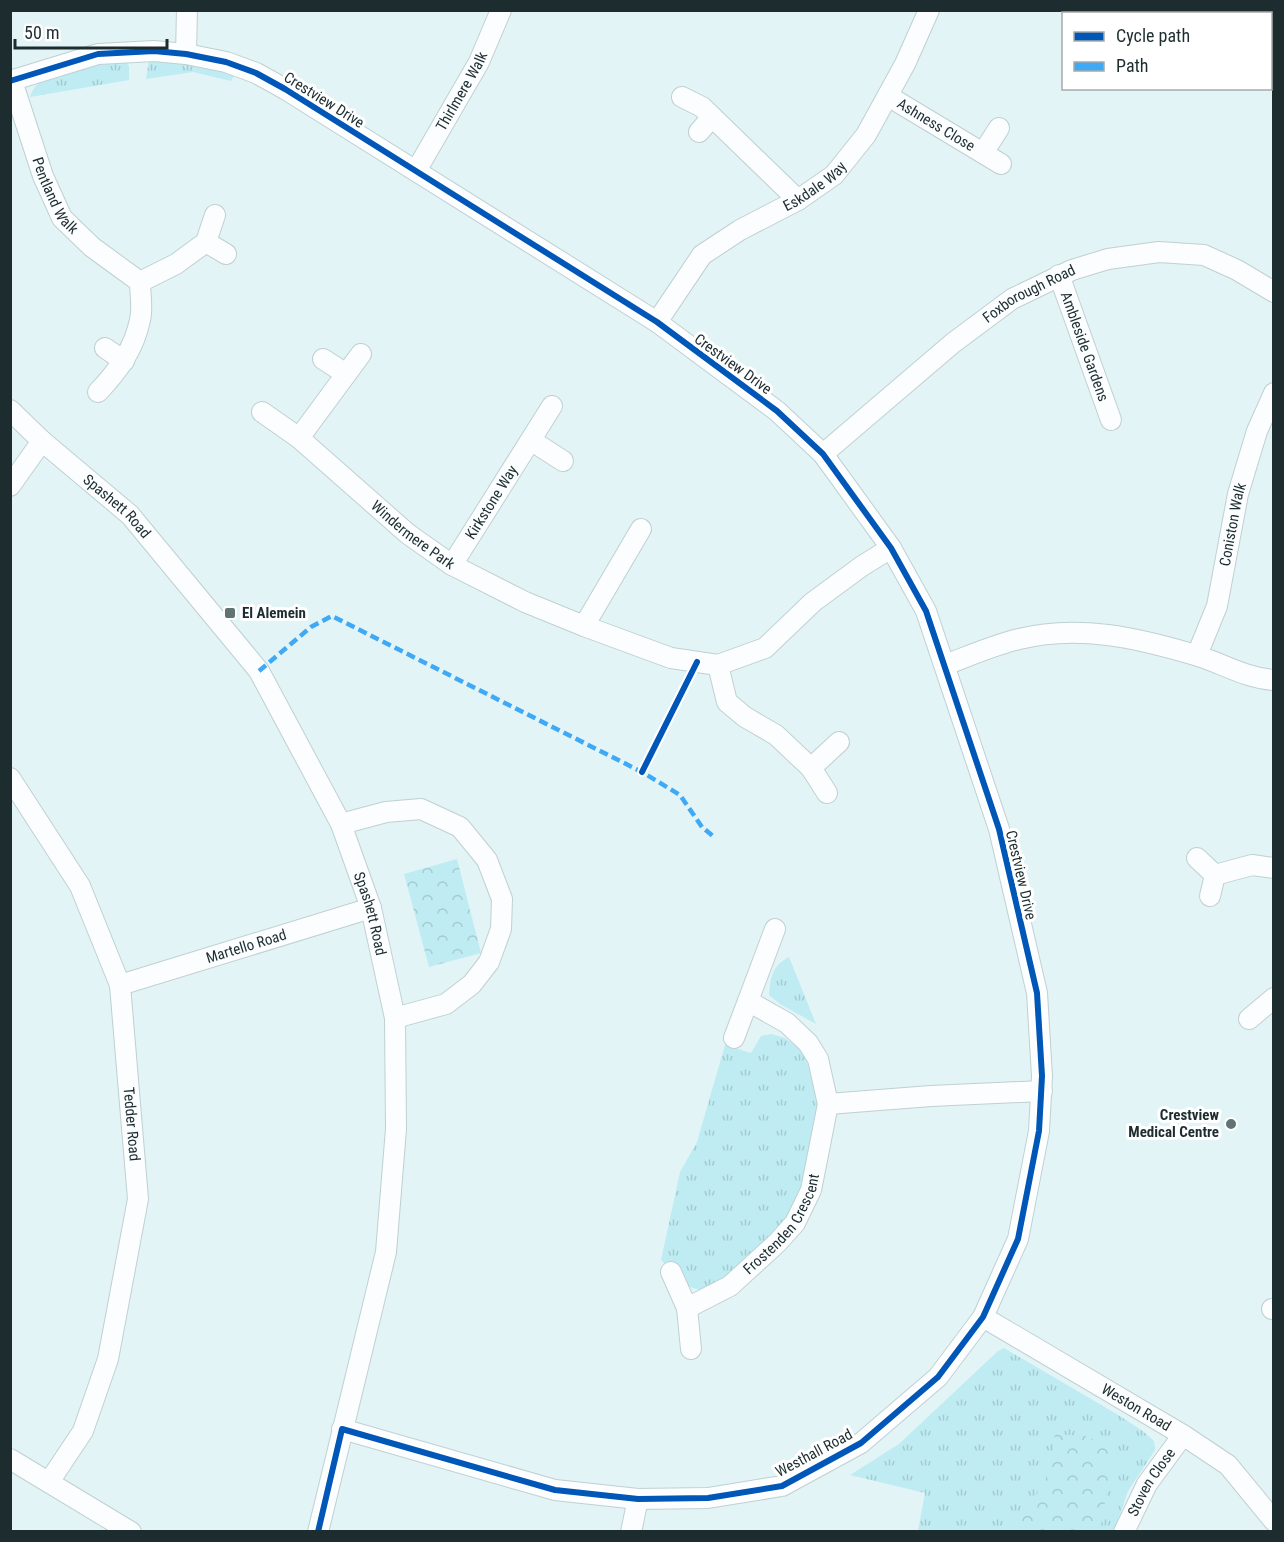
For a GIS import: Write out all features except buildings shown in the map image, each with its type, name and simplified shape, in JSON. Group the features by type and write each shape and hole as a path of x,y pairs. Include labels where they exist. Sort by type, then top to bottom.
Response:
{"street":[{"path":"186,54 187,10"},
{"name":"Thirlmere Walk","path":"416,171 479,62 501,10"},
{"name":"Eskdale Way","path":"657,322 702,255 740,231 798,200 834,175 866,135 888,96 929,10"},
{"name":"Crestview Drive","path":"11,81 98,54 154,51 186,54 226,62 256,73 285,88 657,322 777,411 823,454 891,548 926,611 945,665 999,829 1036,993 1042,1091"},
{"name":"Pentland Walk","path":"11,81 43,176 62,218 92,247 140,282"},
{"name":"Ashness Close","path":"888,96 1001,164"},
{"path":"682,97 702,107 798,200"},
{"path":"699,132 712,117"},
{"name":"Ashness Close","path":"983,153 999,128"},
{"path":"98,392 124,361 141,318 140,282 176,264 206,242 215,215"},
{"path":"206,242 226,254"},
{"name":"Foxborough Road","path":"823,454 961,336 1012,298 1059,275 1108,259 1159,252 1204,255 1237,270 1274,292"},
{"name":"Ambleside Gardens","path":"1059,275 1111,420"},
{"path":"105,348 124,361"},
{"path":"299,438 361,354"},
{"path":"323,359 346,374"},
{"name":"Coniston Walk","path":"1197,655 1216,606 1238,494 1257,431 1274,393"},
{"name":"Kirkstone Way","path":"452,565 552,406"},
{"name":"Spashett Road","path":"10,410 42,441 130,515 259,671 341,824 372,908 395,1018 396,1130 386,1252 318,1532"},
{"name":"Windermere Park","path":"262,412 299,438 408,534 452,565 525,602 671,658 718,665 765,648 813,602 891,548"},
{"path":"10,486 42,441"},
{"path":"532,441 563,461"},
{"path":"584,626 641,529"},
{"path":"945,665 1018,639 1058,633 1088,632 1132,639 1197,655 1256,679 1274,680"},
{"path":"718,665 727,702 745,717 776,735 811,768 827,793"},
{"path":"811,768 839,742"},
{"name":"Tedder Road","path":"10,778 80,886 120,985 138,1199 108,1359 83,1431 49,1482"},
{"path":"341,824 386,812 421,809 460,827 487,860 502,899 501,929 489,962 472,984 446,1004 395,1018"},
{"path":"1197,858 1215,875"},
{"path":"1215,875 1252,865 1274,868"},
{"path":"1210,896 1215,875"},
{"name":"Martello Road","path":"120,985 372,908"},
{"path":"734,1038 775,928"},
{"path":"1249,1019 1274,998"},
{"name":"Frostenden Crescent","path":"687,1308 730,1286 777,1243 795,1222 811,1190 828,1104 818,1059 808,1043 787,1023 748,1001"},
{"path":"828,1104 1042,1091"},
{"name":"Westhall Road","path":"342,1428 555,1490 638,1499 708,1498 782,1486 861,1443 938,1377 982,1317 1018,1239 1040,1131 1042,1091"},
{"path":"671,1272 687,1308 691,1349"},
{"name":"Weston Road","path":"982,1317 1183,1435 1228,1465 1274,1521"},
{"name":"Stoven Close","path":"1124,1532 1147,1484 1183,1435"},
{"path":"10,1459 131,1532"},
{"path":"631,1532 638,1499"}],"green space":[{"path":"149,60 192,65 234,76 231,81 193,72 146,79"},
{"path":"126,61 129,66 129,80 30,97 39,83 60,74 94,65"},
{"path":"457,859 481,953 429,967 404,874"},
{"path":"789,957 816,1024 780,1004 769,995 773,972 783,960"},
{"path":"771,1034 785,1038 801,1050 814,1087 818,1109 810,1177 791,1220 742,1269 703,1291 687,1286 661,1260 680,1172 697,1142 725,1045 751,1053 761,1036"},
{"path":"1004,1348 1120,1416 1154,1441 1155,1450 1128,1491 1114,1531 918,1531 925,1493 850,1475 899,1444 998,1351"},
{"path":"1055,1434 1085,1436 1114,1449 1100,1531 1016,1531 1050,1470"}],"marked path":[{"path":"259,671 311,627 332,616 642,772 680,795 702,827 714,837"}],"cycle path":[{"path":"10,81 98,54 154,51 186,54 226,62 256,73 657,322 777,411 823,454 891,548 926,611 999,829 1037,993 1042,1076 1039,1131 1018,1239 983,1317 938,1377 861,1443 782,1486 708,1498 638,1499 555,1490 342,1429 318,1532"},
{"path":"642,772 697,662"}],"place":[{"name":"El Alemein","path":"230,613"},
{"name":"Crestview Medical Centre","path":"1231,1124"}]}
